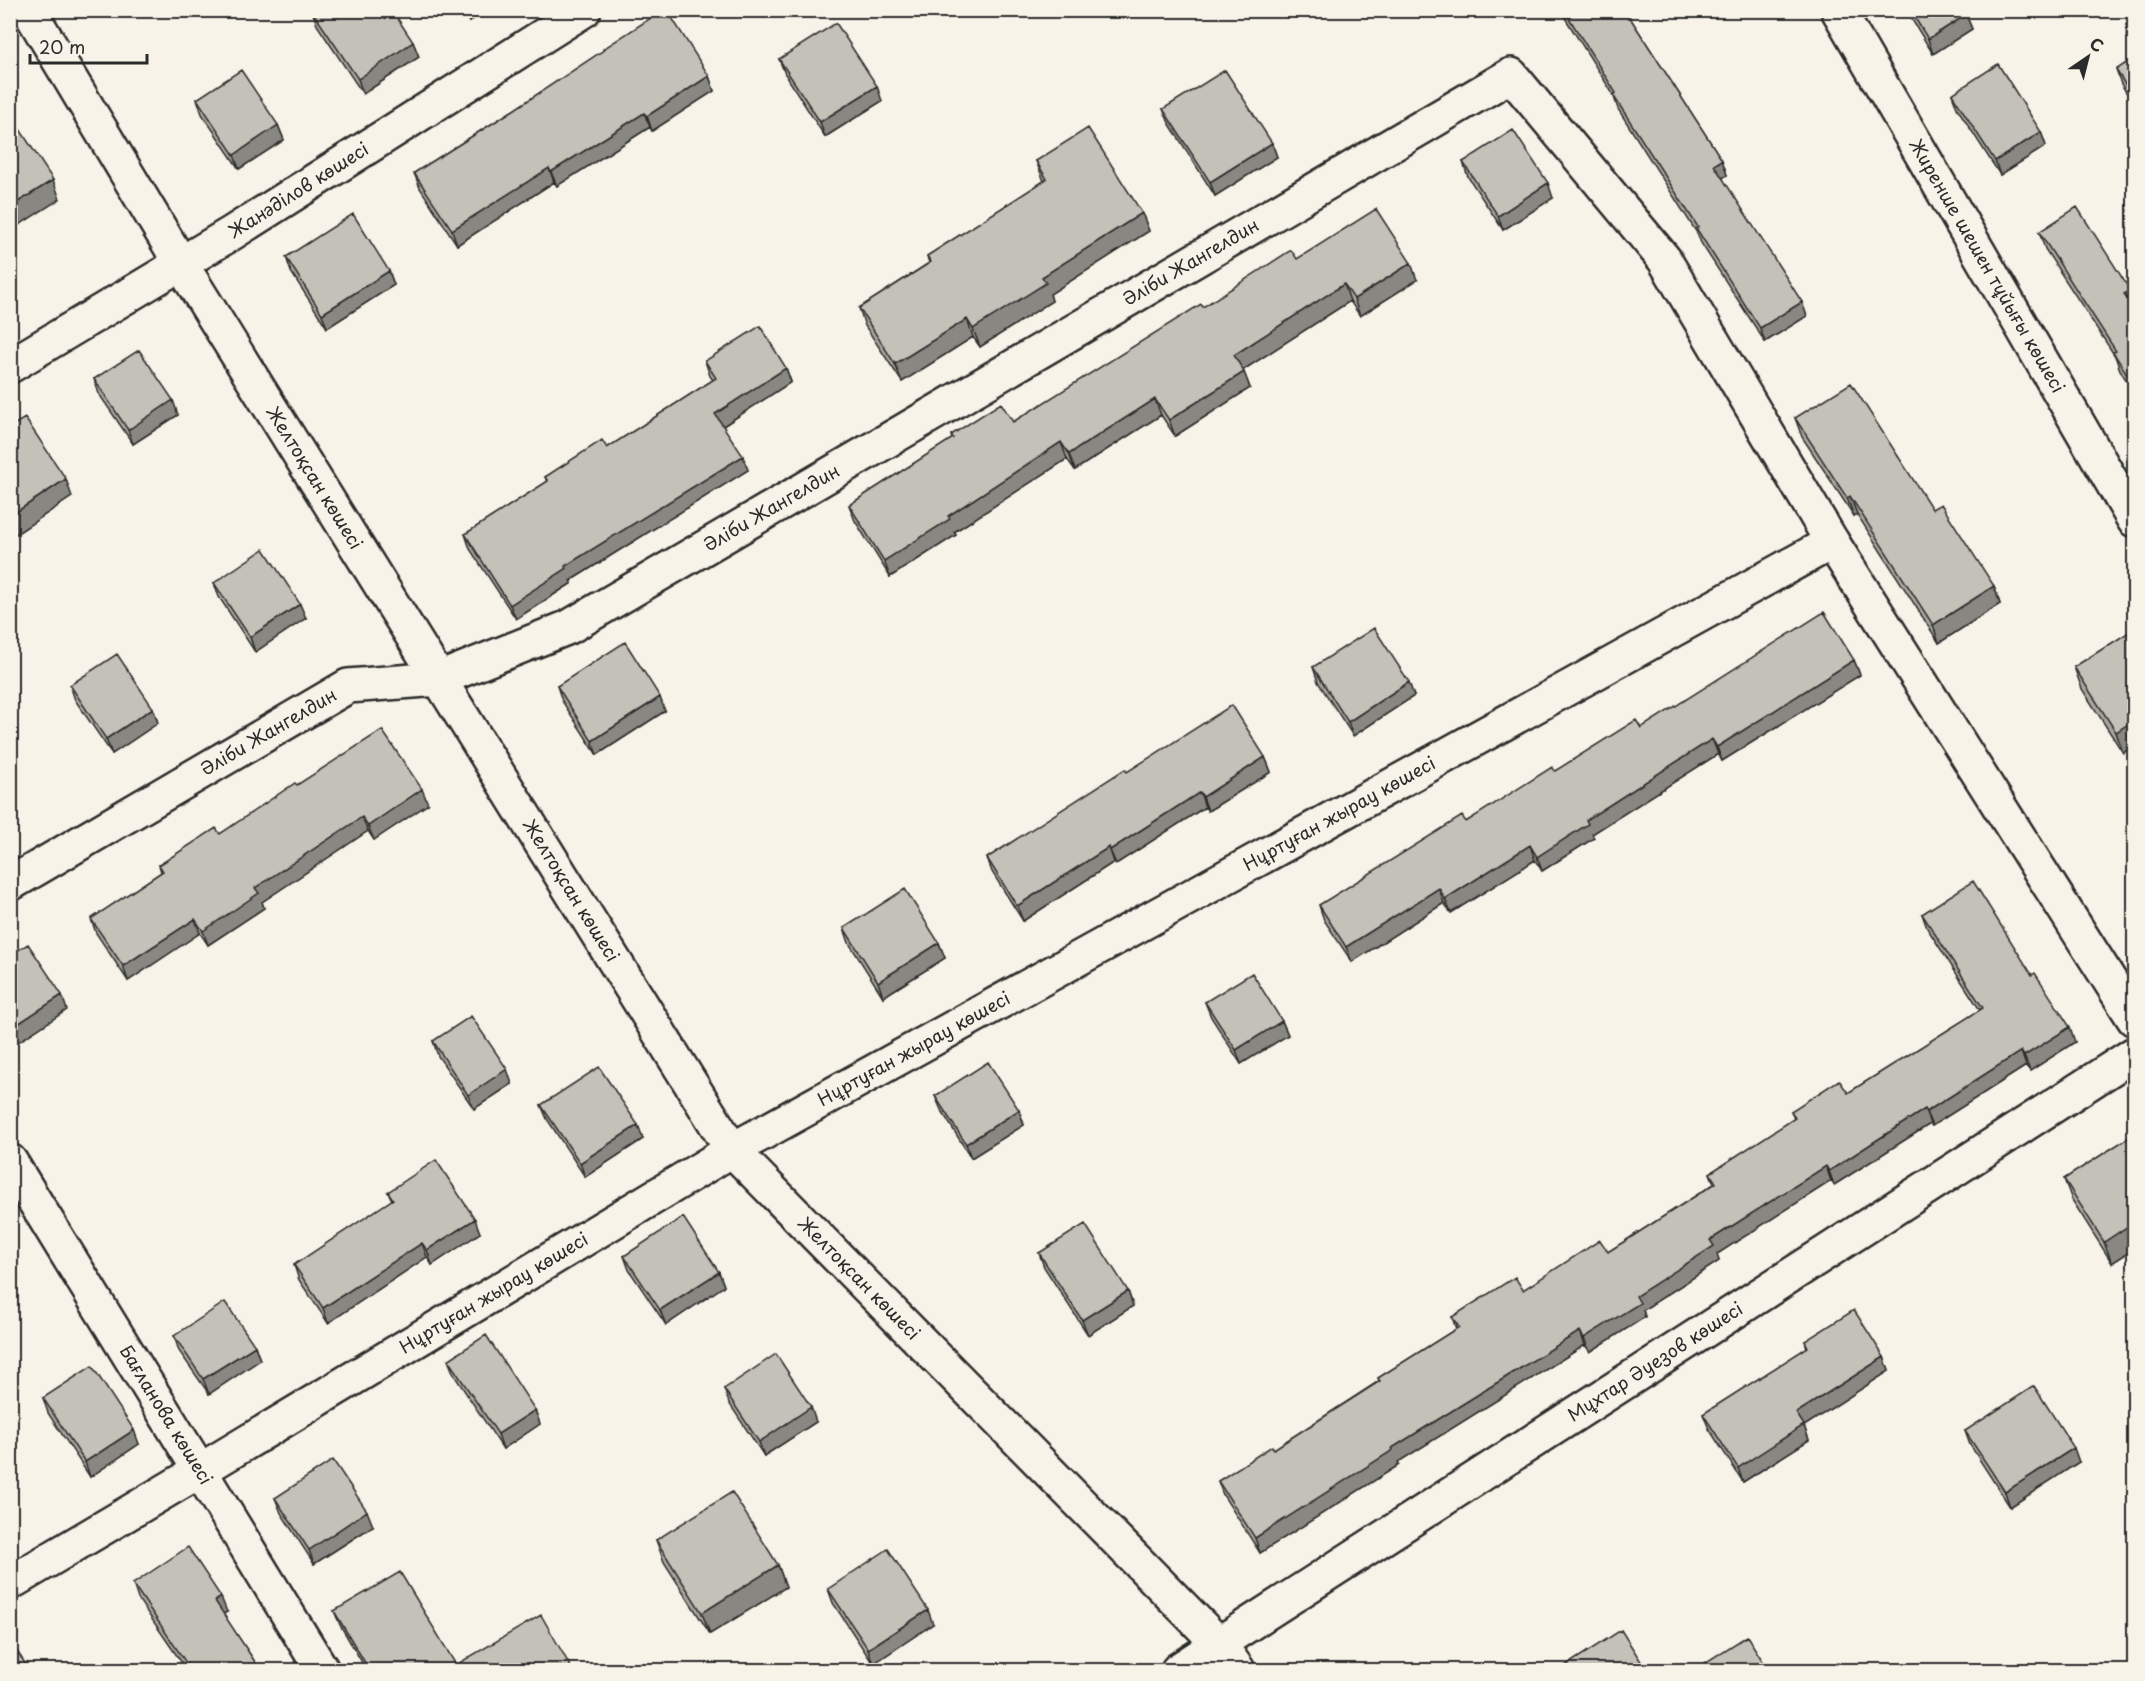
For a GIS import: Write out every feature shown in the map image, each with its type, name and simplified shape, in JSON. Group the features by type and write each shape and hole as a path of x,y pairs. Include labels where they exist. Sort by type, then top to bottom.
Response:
{"street":[{"name":"Желтоқсан көшесі","path":"29,10 181,264 732,1150 1229,1658"},
{"name":"Жанәділов көшесі","path":"10,366 181,264 584,10"},
{"name":"Жиренше шешен тұйығы көшесі","path":"1838,10 2134,520"},
{"name":"Әліби Жангелдин","path":"10,884 348,686 439,680 568,627 1511,75 1664,259 1832,542"},
{"path":"1832,542 2134,1019"},
{"name":"Нұртуған жырау көшесі","path":"10,1583 732,1150 1832,542"},
{"name":"Мұхтар Әуезов көшесі","path":"1178,1671 1229,1658 2134,1054"},
{"name":"Бағланова көшесі","path":"10,1161 322,1671"}],"building":[{"path":"392,10 413,42 358,79 312,11"},
{"path":"663,10 667,10 709,76 647,116 644,113 551,172 549,168 452,230 414,173 512,111"},
{"path":"1564,10 1625,10 1722,160 1714,165 1802,302 1760,328 1613,95 1616,93"},
{"path":"1910,10 1964,10 1966,15 1928,39"},
{"path":"836,23 877,86 820,122 779,59"},
{"path":"2134,58 2134,98 2116,70"},
{"path":"1998,64 2041,132 1995,161 1952,94"},
{"path":"241,70 278,125 234,155 197,99"},
{"path":"1225,70 1272,143 1210,182 1163,109"},
{"path":"10,114 53,180 10,207"},
{"path":"1088,128 1142,213 1042,277 1046,283 973,329 967,319 895,364 859,308 931,262 927,256 1047,179 1036,161"},
{"path":"1513,130 1548,183 1498,216 1463,162"},
{"path":"2077,207 2130,290 2124,294 2134,310 2134,385 2113,352 2116,351 2039,232"},
{"path":"1376,209 1411,263 1354,299 1344,284 1234,355 1244,372 1169,420 1155,399 1069,454 1061,442 948,516 950,519 884,561 849,505 953,438 951,435 1001,403 1013,422 1201,304 1203,307 1291,250 1297,259"},
{"path":"353,214 389,271 322,314 286,257"},
{"path":"760,326 786,368 715,414 743,456 565,566 566,569 510,605 465,534 548,481 545,477 602,440 607,448 716,378 705,361"},
{"path":"139,350 173,400 128,430 94,379"},
{"path":"1851,383 1932,509 1941,504 1994,586 1933,625 1850,496 1847,498 1795,418"},
{"path":"25,418 66,479 10,516 10,427"},
{"path":"264,549 300,604 250,637 214,583"},
{"path":"1824,612 1854,660 1717,747 1712,739 1586,820 1588,824 1537,857 1530,845 1445,899 1439,888 1346,947 1319,905 1462,816 1466,822 1552,767 1555,771 1636,720 1641,728"},
{"path":"1374,628 1409,682 1348,722 1313,667"},
{"path":"2134,629 2134,720 2116,732 2074,667"},
{"path":"625,642 660,697 592,741 557,686"},
{"path":"117,654 153,708 106,739 70,685"},
{"path":"1232,705 1265,757 1203,797 1200,792 1017,906 987,858 1125,769 1127,772"},
{"path":"382,730 422,789 368,826 362,817 255,888 259,893 203,931 195,919 123,966 91,919 163,871 159,865 216,828 220,834 295,783 297,785"},
{"path":"1973,881 2032,975 2035,973 2070,1027 2024,1056 2021,1051 1829,1171 1826,1166 1710,1240 1714,1246 1636,1296 1640,1303 1584,1338 1580,1331 1392,1448 1393,1450 1255,1538 1218,1481 1272,1446 1274,1449 1380,1381 1378,1378 1459,1327 1452,1317 1515,1277 1523,1290 1600,1240 1608,1252 1716,1183 1710,1173 1795,1118 1791,1111 1839,1080 1848,1093 1983,1008 1922,914"},
{"path":"905,889 939,943 878,982 844,928"},
{"path":"28,944 62,995 10,1029 10,955"},
{"path":"1252,973 1282,1021 1236,1050 1205,1002"},
{"path":"471,1016 507,1069 468,1095 433,1041"},
{"path":"988,1062 1019,1110 966,1144 935,1096"},
{"path":"599,1067 638,1125 580,1163 541,1105"},
{"path":"2134,1134 2134,1222 2104,1242 2064,1179"},
{"path":"436,1160 475,1219 427,1250 422,1243 323,1308 294,1265 393,1199 388,1192"},
{"path":"683,1217 719,1272 660,1310 624,1256"},
{"path":"1085,1224 1128,1291 1082,1320 1039,1253"},
{"path":"225,1302 255,1346 203,1379 174,1336"},
{"path":"1854,1310 1884,1357 1796,1413 1804,1425 1738,1468 1703,1414 1808,1347 1805,1341"},
{"path":"486,1335 535,1410 498,1434 448,1360"},
{"path":"776,1354 811,1407 759,1442 724,1389"},
{"path":"92,1366 134,1430 85,1462 43,1398"},
{"path":"2034,1386 2074,1448 2005,1492 1965,1431"},
{"path":"333,1460 367,1511 309,1550 275,1498"},
{"path":"732,1492 778,1565 702,1613 656,1540"},
{"path":"188,1547 221,1597 215,1601 261,1671 184,1671 189,1667 133,1584"},
{"path":"888,1549 928,1610 868,1649 828,1589"},
{"path":"400,1572 456,1665 541,1615 573,1671 370,1671 334,1611"},
{"path":"1621,1630 1647,1671 1568,1671 1565,1666"},
{"path":"1747,1636 1769,1671 1702,1671 1700,1666"},
{"path":"13,1645 30,1671 10,1671 10,1646"}]}
